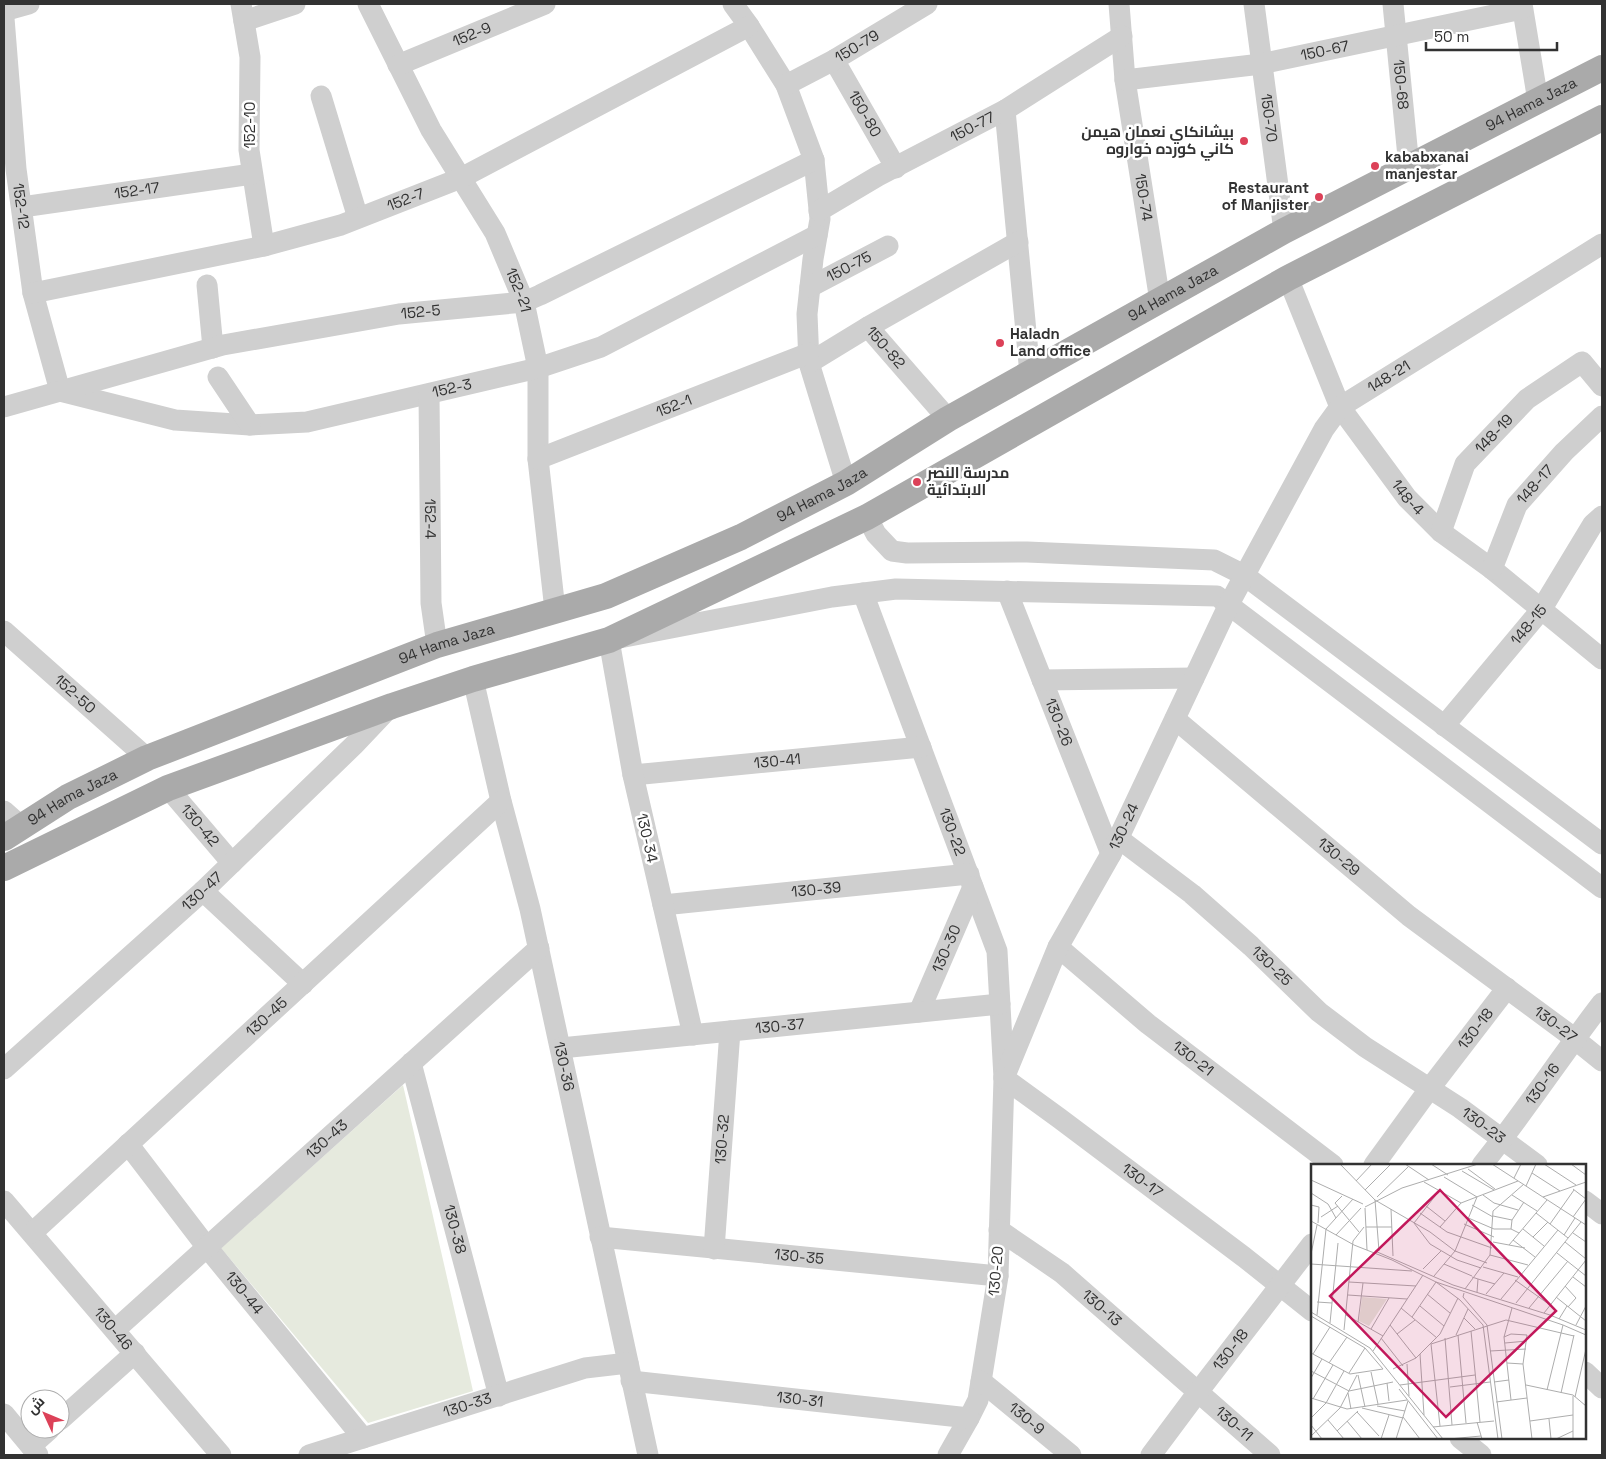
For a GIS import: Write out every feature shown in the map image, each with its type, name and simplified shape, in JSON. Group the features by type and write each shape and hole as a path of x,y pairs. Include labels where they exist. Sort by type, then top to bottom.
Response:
{"main road":[{"name":"94 Hama Jaza","path":"10,825 147,758 437,645 606,596 741,536 846,483 948,419 1284,231 1602,68"},
{"name":"94 Hama Jaza","path":"4,868 168,788 473,678 609,640 867,517 1288,278 1602,118"},
{"path":"1105,332 1124,370"}],"street":[{"path":"4,12 29,4"},
{"path":"242,12 295,4"},
{"name":"152-21","path":"368,4 431,130 495,233 524,302 538,368 538,459 555,610"},
{"name":"152-9","path":"398,65 545,4"},
{"path":"733,4 786,85 814,160 820,218 807,314 809,358 846,483"},
{"name":"150-79","path":"786,85 834,60 927,4"},
{"name":"150-74","path":"1119,4 1126,80 1160,301"},
{"name":"150-70","path":"1254,4 1284,231"},
{"name":"150-68","path":"1393,4 1409,167"},
{"path":"1522,6 1538,101"},
{"name":"150-67","path":"1126,80 1261,64 1522,6"},
{"name":"152-10","path":"242,12 250,57 249,150 264,246"},
{"name":"152-12","path":"4,18 16,169 33,293 60,391"},
{"name":"152-7","path":"33,293 264,246 341,225 461,178 749,26"},
{"name":"150-77","path":"819,211 878,176 1005,110 1122,36"},
{"name":"150-80","path":"834,60 896,168"},
{"path":"321,96 358,218"},
{"path":"1005,110 1030,374"},
{"name":"152-5","path":"4,407 213,348 399,314 524,302 814,160"},
{"name":"152-17","path":"22,208 252,174"},
{"name":"152-3","path":"60,391 174,420 250,425 307,422 538,368 601,347 817,235"},
{"path":"868,327 1018,242"},
{"name":"148-21","path":"1244,575 1324,429 1340,407 1602,244"},
{"name":"150-75","path":"810,287 888,246"},
{"name":"148-4","path":"1288,278 1340,407 1407,498 1441,532 1492,569 1602,659"},
{"path":"207,285 213,348"},
{"name":"150-82","path":"809,358 868,327 948,419"},
{"name":"152-1","path":"538,459 809,358"},
{"name":"148-19","path":"1441,532 1466,464 1527,399 1582,362 1602,386"},
{"path":"218,377 250,425"},
{"name":"152-4","path":"429,394 431,603 437,645"},
{"name":"148-17","path":"1492,569 1517,505 1564,452 1602,416"},
{"name":"148-15","path":"1444,726 1541,610 1593,524 1602,516"},
{"path":"867,517 876,534 892,551 907,553 1027,552 1214,560 1244,575 1602,844"},
{"name":"130-24","path":"1004,1078 1058,947 1114,846 1244,575"},
{"path":"609,640 832,597 896,589 1217,596 1602,888"},
{"name":"130-26","path":"1007,591 1042,680 1114,846"},
{"name":"130-22","path":"864,593 998,951 1004,1078"},
{"name":"152-50","path":"4,631 147,758"},
{"name":"130-34","path":"609,640 632,775 693,1034"},
{"name":"130-36","path":"473,678 501,801 539,948 648,1455"},
{"path":"1042,680 1194,678"},
{"name":"130-47","path":"4,1069 203,891 392,706"},
{"name":"130-29","path":"1175,719 1410,916 1506,988"},
{"name":"130-41","path":"632,775 921,747"},
{"name":"130-42","path":"168,788 232,863"},
{"name":"130-45","path":"32,1233 501,801"},
{"name":"130-25","path":"1114,846 1192,894 1251,946 1319,1012 1365,1047 1430,1088"},
{"name":"130-39","path":"663,906 971,881"},
{"name":"130-30","path":"919,1012 971,881"},
{"path":"203,891 303,984"},
{"name":"130-21","path":"1058,947 1148,1024 1332,1164"},
{"name":"130-43","path":"115,1330 539,948"},
{"name":"130-27","path":"1506,988 1602,1061"},
{"name":"130-18","path":"1375,1164 1506,988"},
{"name":"130-16","path":"1483,1164 1602,1003"},
{"name":"130-37","path":"561,1048 1000,1004"},
{"name":"130-32","path":"714,1248 730,1031"},
{"name":"130-38","path":"411,1063 499,1396"},
{"name":"130-20","path":"948,1455 970,1418 978,1400 998,1276 1004,1078"},
{"name":"130-17","path":"1004,1078 1311,1310"},
{"name":"130-23","path":"1430,1088 1535,1164"},
{"name":"130-44","path":"128,1144 206,1246 363,1438"},
{"name":"130-46","path":"4,1201 221,1455"},
{"path":"1586,1202 1602,1214"},
{"name":"130-13","path":"999,1230 1062,1273 1198,1392"},
{"name":"130-35","path":"600,1237 998,1276"},
{"name":"130-18","path":"1151,1455 1311,1245"},
{"path":"70,1411 135,1353"},
{"name":"130-33","path":"310,1455 585,1368 629,1372"},
{"name":"130-31","path":"629,1372 970,1418"},
{"path":"1586,1373 1602,1388"},
{"name":"130-9","path":"981,1381 1071,1455"},
{"name":"130-11","path":"1198,1392 1270,1455"},
{"path":"4,1414 34,1451 43,1439"},
{"path":"1461,1439 1481,1455"}],"shaded area":[{"path":"403,1085 473,1391 368,1423 221,1248"}],"place":[{"name":"بيشانكاي نعمان هيمن كاني كورده خواروه","path":"1244,141"},
{"name":"kababxanai manjestar","path":"1375,166"},
{"name":"Restaurant of Manjister","path":"1319,197"},
{"name":"Haladn Land office","path":"1000,343"},
{"name":"مدرسة النصر الابتدائية","path":"917,482"}]}
